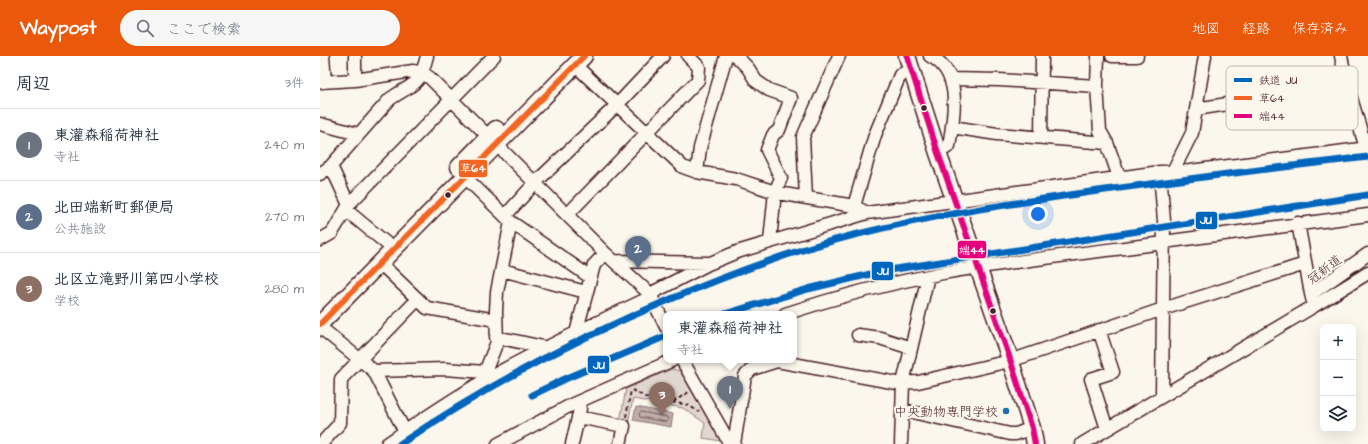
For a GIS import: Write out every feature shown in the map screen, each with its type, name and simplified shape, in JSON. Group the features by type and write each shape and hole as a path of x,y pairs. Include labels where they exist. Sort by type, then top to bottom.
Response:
{"main road":[{"path":"320,310 386,243 577,59"},
{"path":"909,63 938,153 1010,361 1032,428 1035,444"},
{"path":"320,324 465,177 492,141"}],"street":[{"path":"323,56 322,82 355,80 413,71 423,73 430,78 605,253 650,295 663,321"},
{"path":"355,56 355,80"},
{"path":"320,174 331,166 390,99 413,86 423,73 426,56"},
{"path":"320,240 332,232 348,208 494,56"},
{"path":"487,376 497,342 497,292 502,270 508,219 535,183 616,105 663,56"},
{"path":"568,215 698,80 699,67 688,56"},
{"path":"698,172 700,148 726,56"},
{"path":"736,56 748,68 756,81 769,90 791,98 778,130 773,135 767,150 781,178 775,192 770,242"},
{"path":"806,198 803,137 839,56"},
{"path":"930,56 940,62 950,79 954,106 949,146 938,153"},
{"path":"1041,137 1043,123 1042,56"},
{"path":"1098,56 1097,86 1100,131 1107,143 1119,177"},
{"path":"1112,56 1137,56"},
{"path":"1173,171 1192,133 1205,56"},
{"path":"1341,56 1343,66"},
{"path":"577,59 616,105 679,165 688,170 741,180 775,192 854,206 867,212"},
{"path":"854,206 875,135 900,75 909,63"},
{"path":"950,79 1042,82 1064,85 1097,86"},
{"path":"1196,109 1226,104"},
{"path":"387,444 487,376 548,348 711,263 737,252 867,212 1119,177 1160,172 1190,171 1367,148 1358,120"},
{"path":"320,124 358,134"},
{"path":"952,127 1107,143"},
{"path":"331,166 348,208 386,243"},
{"path":"1160,172 1164,242 1162,396"},
{"path":"465,177 508,219 590,277"},
{"path":"796,311 873,289 928,276 1164,242 1368,215"},
{"path":"1298,224 1311,294"},
{"path":"576,333 594,265 605,253"},
{"name":"冠新道","path":"1310,308 1311,294 1368,254"},
{"path":"615,261 711,263"},
{"path":"380,263 427,308 496,320"},
{"path":"788,363 897,383 918,382 1010,361 1099,330 1305,264"},
{"path":"502,270 586,292"},
{"path":"1082,444 1368,273"},
{"path":"901,444 903,383 928,276"},
{"path":"321,444 340,423 341,379 418,299"},
{"path":"320,328 361,359 374,371 405,432"},
{"path":"1099,330 1113,372 1091,379 1106,430"},
{"path":"858,336 880,338 912,348"},
{"path":"496,337 548,348"},
{"path":"498,444 582,400 666,363"},
{"path":"684,363 730,444"},
{"path":"734,444 745,376 752,369 771,363"},
{"path":"374,371 445,369 487,376"},
{"path":"572,444 582,400"},
{"path":"903,410 1010,434 1016,434 1032,428"},
{"path":"578,417 624,426 620,444"}],"path":[{"path":"624,426 631,390 629,385"},
{"path":"631,390 647,398 688,405 705,416"},
{"path":"672,402 692,390"}],"shaded area":[{"path":"672,369 680,371 721,441 703,438 705,423 683,408 633,399 628,423 620,421 626,389"}],"water":[{"path":"636,407 673,414 671,427 633,420"}],"rail line":[{"name":"JU","path":"400,444 465,402 498,383 600,330 715,281 782,256 827,242 912,222 1005,205 1166,182 1368,157"},
{"name":"JU","path":"735,311 808,289 883,271 1368,195"},
{"name":"JU","path":"532,395 565,379 663,337"}],"transit line":[{"name":"草64","path":"320,324 584,56"},
{"name":"端44","path":"907,56 938,153 1008,353 1032,428 1035,444"}],"place":[{"name":"北田端新町郵便局","path":"638,269"},
{"name":"東灌森稲荷神社","path":"730,409"},
{"name":"中央動物専門学校","path":"1006,411"},
{"name":"北区立滝野川第四小学校","path":"662,415"}]}
